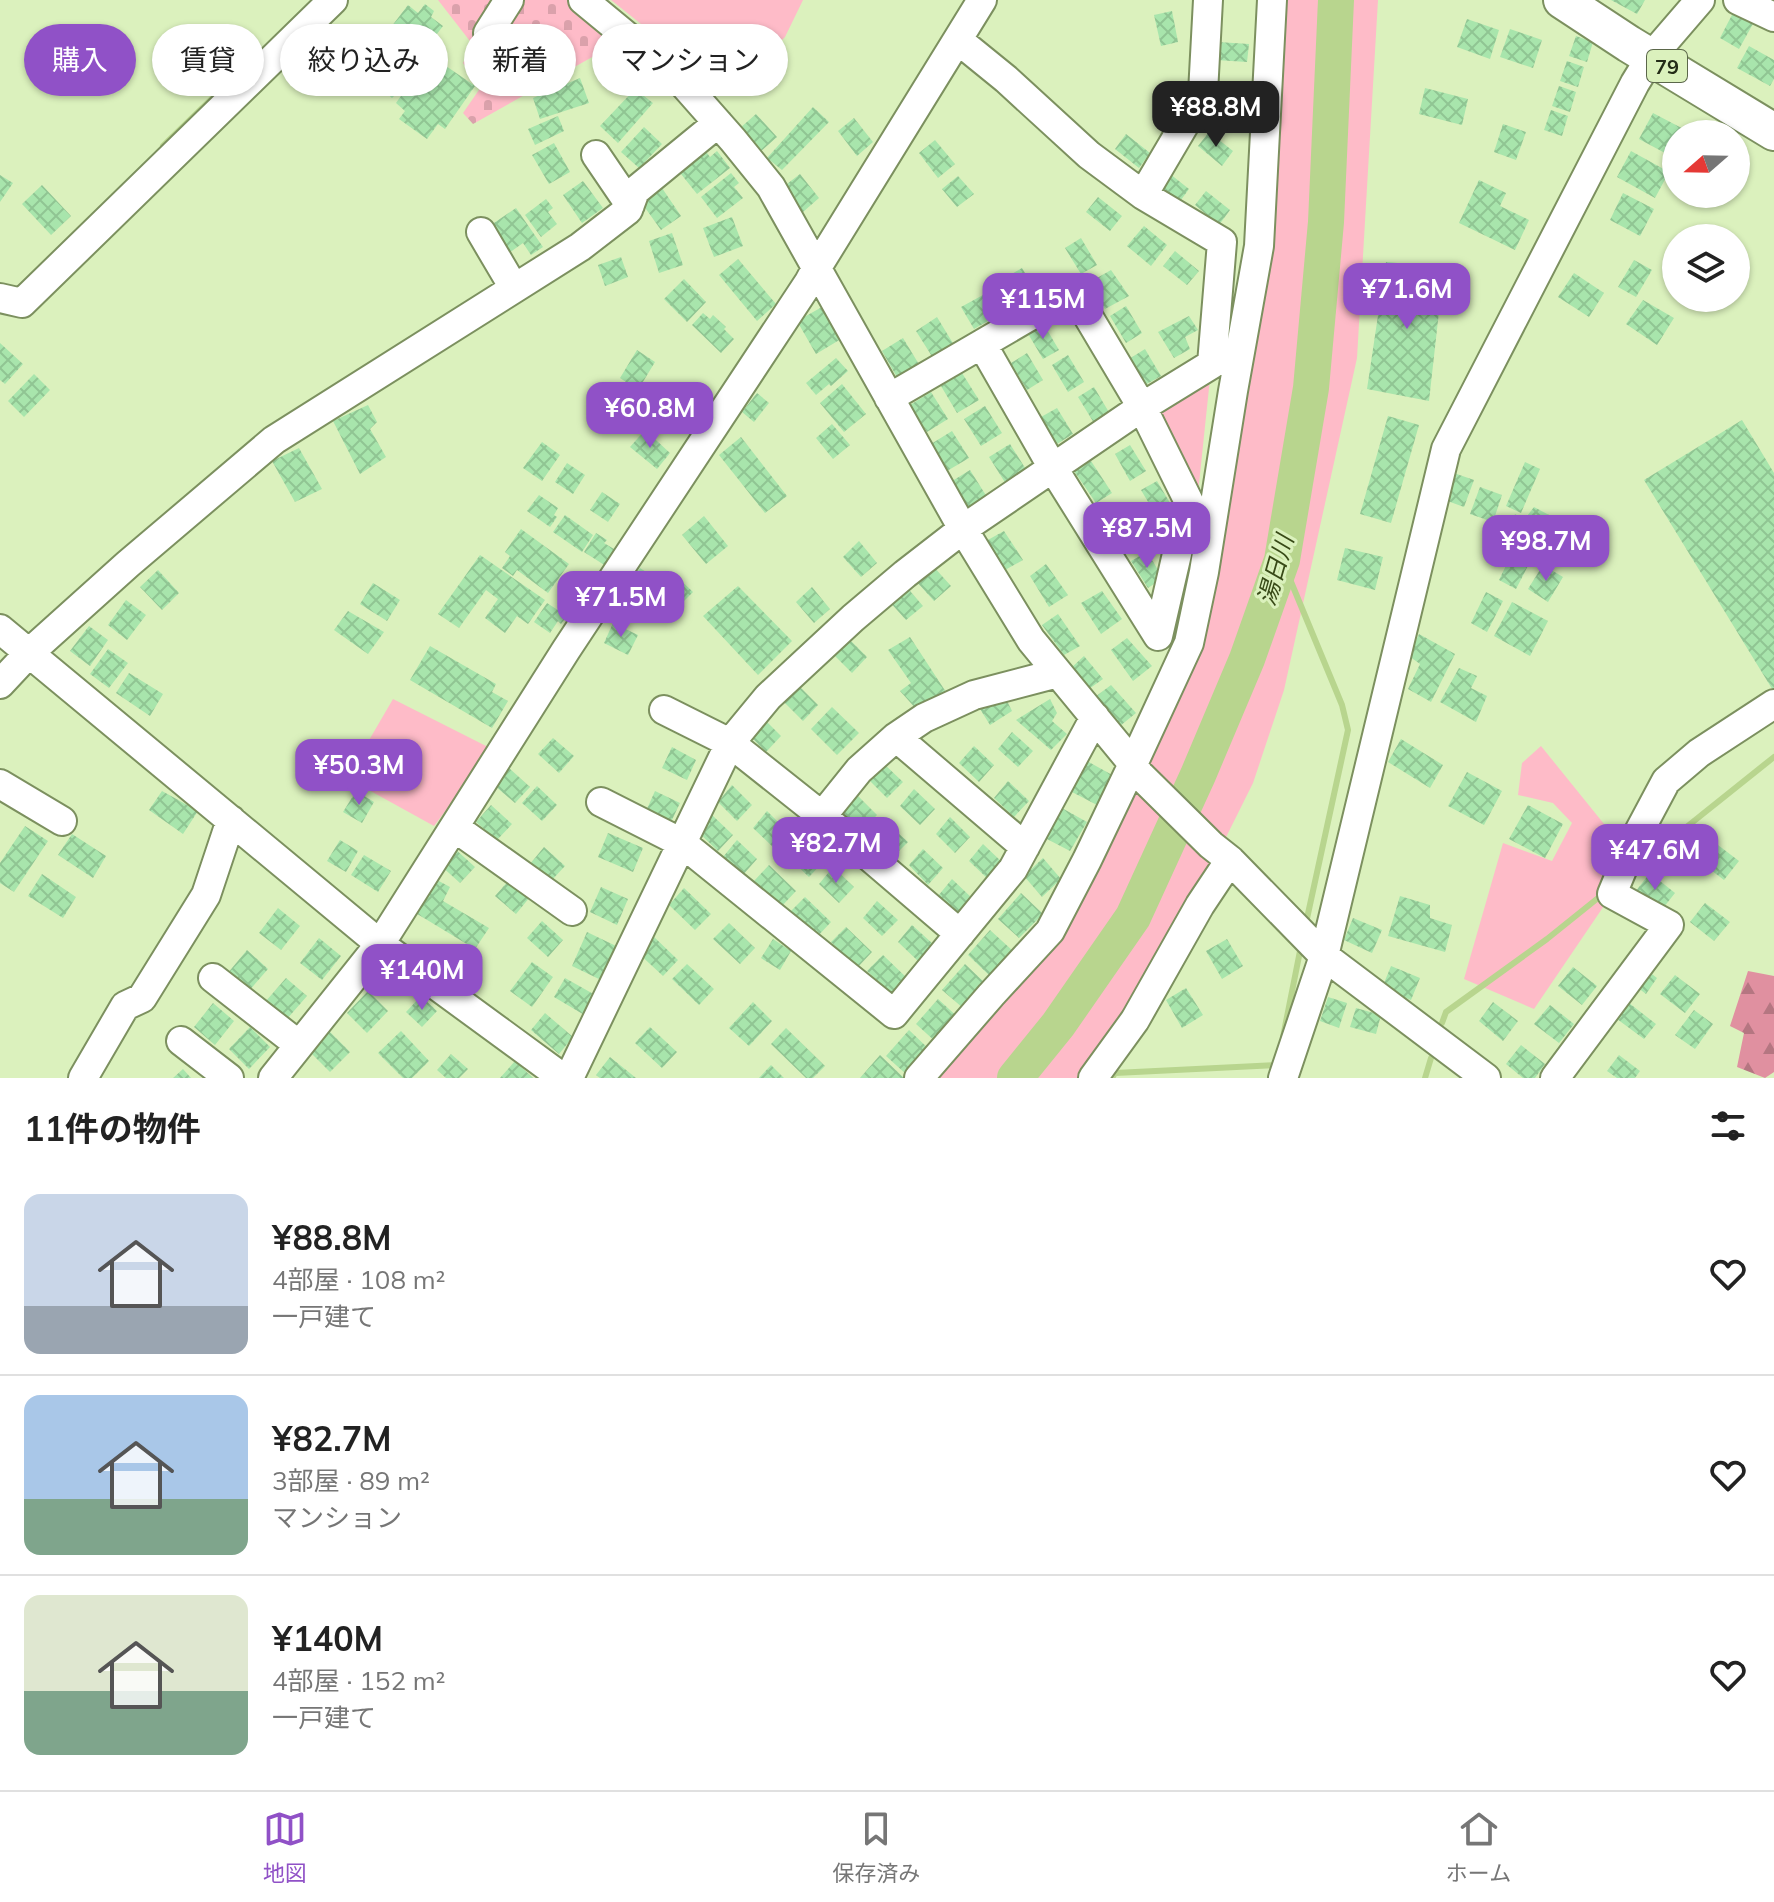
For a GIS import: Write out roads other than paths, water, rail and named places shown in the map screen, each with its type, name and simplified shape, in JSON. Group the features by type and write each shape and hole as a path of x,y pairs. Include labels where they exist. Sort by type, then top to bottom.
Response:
{"main road":[{"name":"79","path":"1574,3 1651,57 1774,132"}],"street":[{"path":"8,299 333,0"},
{"path":"494,24 509,0"},
{"path":"583,0 680,80 771,187 963,529 1031,640 1136,769 1319,950 1486,1078"},
{"path":"273,1078 380,944 583,624 809,282 982,0"},
{"path":"1143,195 1203,93 1208,0"},
{"path":"919,1078 1050,931 1136,769 1189,643 1204,572 1259,246 1272,0"},
{"path":"1287,1065 1362,805 1446,449 1635,83 1651,57 1700,0"},
{"path":"1738,0 1774,17"},
{"path":"569,1078 730,743 768,697 853,618 963,529 1142,407 1212,364 1222,242 1143,195 1089,155 958,40"},
{"path":"0,684 29,653 128,564 274,440 580,247 628,210 635,191 718,123"},
{"path":"596,155 630,205"},
{"path":"481,232 514,288"},
{"path":"889,398 1073,291 1142,407 1189,502 1158,636 1053,468 982,344"},
{"path":"0,629 380,944 563,1078"},
{"path":"822,816 859,770 896,737 924,718 974,695 1058,673"},
{"path":"1555,1078 1669,925 1612,894 1634,841 1666,781 1699,753 1774,704"},
{"path":"664,710 730,743 822,816 960,934"},
{"path":"601,802 682,843 894,1014 1013,869 1095,717"},
{"path":"896,737 1025,847"},
{"path":"0,784 62,821"},
{"path":"83,1078 125,1006 142,998 206,895 231,820"},
{"path":"454,827 572,911"},
{"path":"1093,1078 1135,1020 1200,905 1221,853"},
{"path":"213,978 299,1045"},
{"path":"181,1041 229,1078"}],"waterway":[{"name":"湯日川","path":"1015,1078 1058,1025 1133,917 1247,659 1282,560 1311,388 1326,222 1336,0"},
{"path":"163,146 215,96"},
{"path":"1282,560 1342,705 1348,730 1306,923"},
{"path":"1634,869 1774,757"},
{"path":"1442,1023 1446,1012 1603,894"},
{"path":"1283,1037 1301,946"},
{"path":"1425,1078 1431,1058"},
{"path":"1112,1078 1115,1073 1278,1065"}]}
